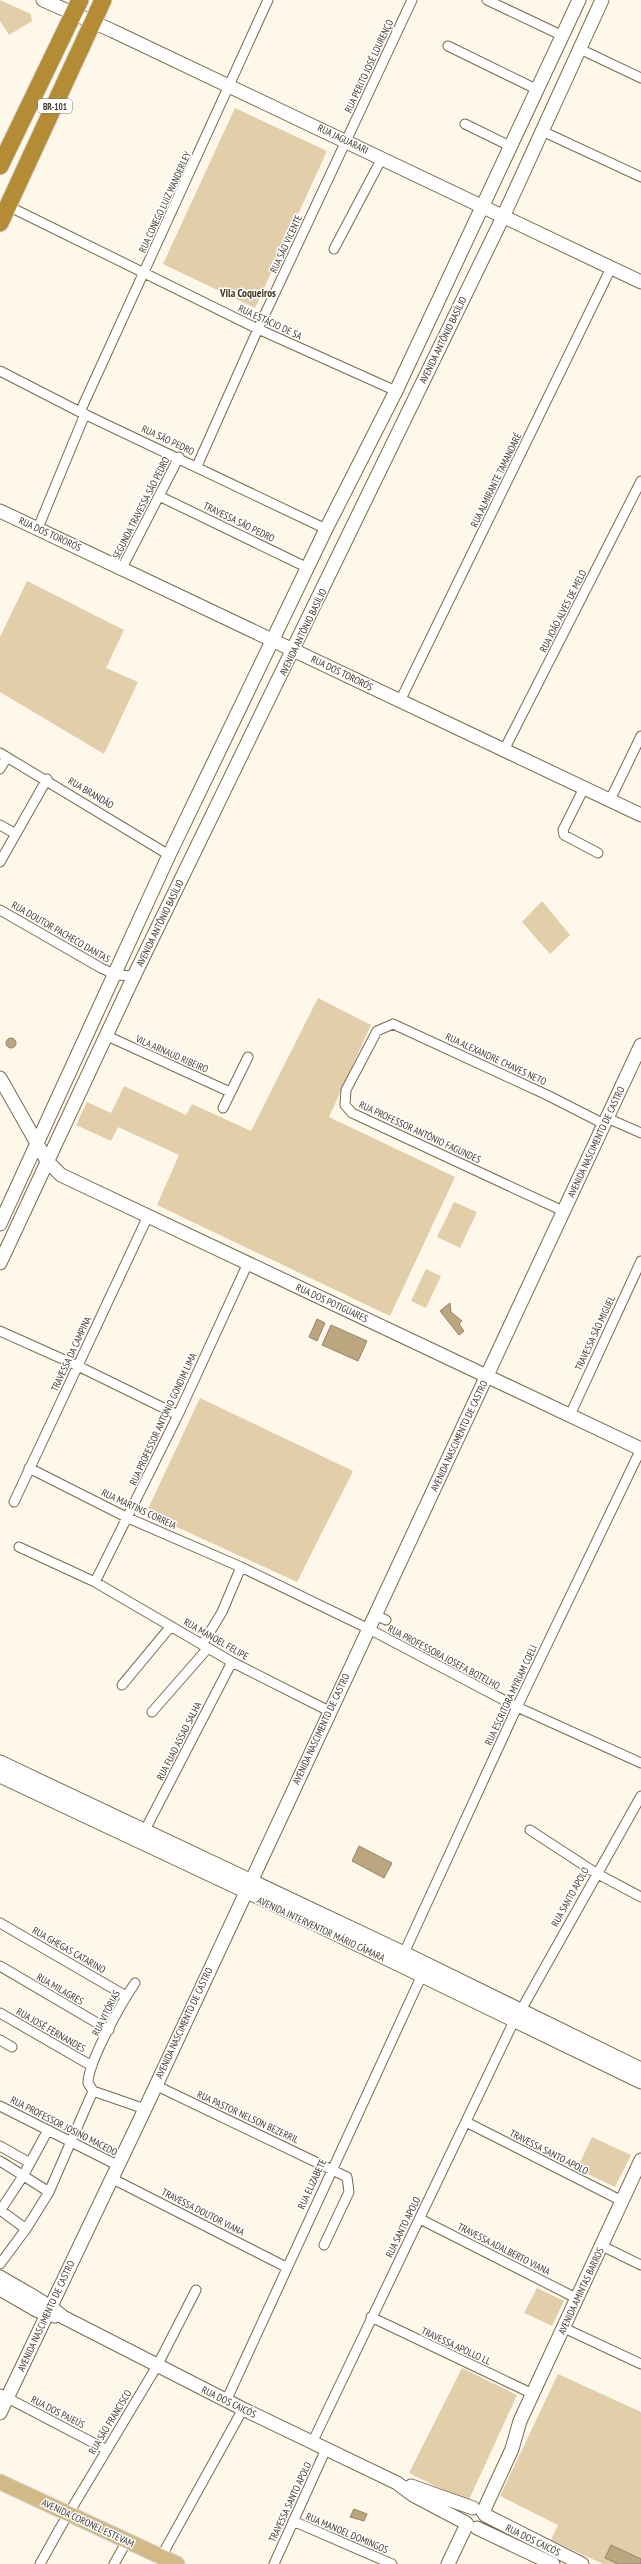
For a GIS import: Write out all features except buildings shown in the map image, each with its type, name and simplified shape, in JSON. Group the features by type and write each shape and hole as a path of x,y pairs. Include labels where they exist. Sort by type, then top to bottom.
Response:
{"highway":[{"name":"BR-101","path":"0,223 103,0"},
{"name":"BR-101","path":"1,163 77,7"}],"main road":[{"name":"RUA JAGUARARI","path":"43,0 77,7 93,22 641,282"},
{"name":"AVENIDA ANTÔNIO BASÍLIO","path":"0,1224 116,975 169,855 275,640 326,529 421,340 484,208 579,0"},
{"name":"AVENIDA ANTÔNIO BASÍLIO","path":"1,1259 105,1035 503,217 602,0"},
{"path":"541,84 568,74"},
{"path":"421,340 446,334"},
{"name":"RUA DOS TORORÓS","path":"0,511 294,649 641,815"},
{"name":"AVENIDA NASCIMENTO DE CASTRO","path":"0,2413 4,2396 49,2310 145,2109 245,1893 252,1881 329,1711 369,1629 381,1618 487,1377 641,1045"},
{"name":"RUA DOS POTIGUARES","path":"0,1078 38,1142 47,1161 61,1175 487,1377 570,1414 641,1449"},
{"name":"AVENIDA INTERVENTOR MÁRIO CÂMARA","path":"0,1762 404,1953 517,2016 641,2082"},
{"name":"AVENIDA INTERVENTOR MÁRIO CÂMARA","path":"0,1776 245,1893 313,1923 421,1977 641,2068"},
{"name":"AVENIDA AMINTAS BARROS","path":"479,2511 511,2434 520,2421 533,2394 641,2160"},
{"name":"RUA DOS CAICÓS","path":"0,2277 49,2310"},
{"name":"RUA DOS CAICÓS","path":"0,2289 49,2310 226,2401 397,2483 413,2495 471,2526 553,2564"},
{"name":"AVENIDA CORONEL ESTEVAM","path":"0,2482 177,2564"},
{"name":"RUA DOS CAICÓS","path":"397,2483 408,2485 479,2511 582,2564"},
{"path":"448,2564 471,2526 484,2523 479,2511 466,2514 471,2526 457,2564"}],"street":[{"name":"RUA CONEGO LUIZ WANDERLEY","path":"38,528 82,413 143,274 268,0"},
{"name":"RUA PERITO JOSÉ LOURENÇO","path":"346,141 412,0"},
{"path":"487,0 563,36"},
{"path":"448,46 541,84"},
{"path":"580,49 641,78"},
{"path":"464,124 512,147"},
{"path":"542,131 641,177"},
{"name":"RUA SÃO VICENTE","path":"197,466 258,329 346,141"},
{"path":"334,250 382,158"},
{"name":"RUA ESTÁCIO DE SA","path":"8,206 143,274 258,329 396,391"},
{"name":"RUA ALMIRANTE TAMANDARÉ","path":"400,701 611,268"},
{"name":"RUA SÃO PEDRO","path":"0,371 82,413 197,466 326,529"},
{"name":"SEGUNDA TRAVESSA SÃO PEDRO","path":"122,568 179,458"},
{"name":"RUA JOÃO ALVES DE MELO","path":"504,750 641,481"},
{"name":"TRAVESSA SÃO PEDRO","path":"159,496 308,568"},
{"path":"610,800 641,736"},
{"path":"0,769 4,755"},
{"name":"RUA BRANDÂO","path":"4,755 47,779 169,855"},
{"path":"0,862 47,779"},
{"path":"584,788 563,830 564,835 598,853"},
{"path":"0,825 16,834"},
{"name":"RUA DOUTOR PACHECO DANTAS","path":"0,910 116,975 134,976"},
{"name":"RUA ALEXANDRE CHAVES NETO","path":"377,1031 386,1025 397,1025 606,1121 641,1133"},
{"name":"RUA PROFESSOR ANTÔNIO FAGUNDES","path":"377,1031 346,1090 344,1097 348,1110 563,1211"},
{"name":"VILA ARNAUD RIBEIRO","path":"105,1035 230,1092"},
{"path":"223,1108 248,1057"},
{"name":"TRAVESSA DA CAMPINA","path":"14,1502 148,1216"},
{"name":"TRAVESSA SÃO MIGUEL","path":"570,1414 641,1261"},
{"name":"RUA PROFESSOR ANTONIO GONDIM LIMA","path":"95,1582 178,1415 248,1263"},
{"path":"0,1331 78,1366 178,1415"},
{"name":"RUA ESCRITORA MYRIAM COELI","path":"404,1953 517,1707 641,1449"},
{"name":"RUA MARTINS CORREIA","path":"29,1468 128,1518 241,1567 369,1629"},
{"name":"RUA MANOEL FELIPE","path":"19,1547 95,1582 232,1662 329,1711"},
{"path":"152,1712 205,1646 222,1612 241,1567"},
{"path":"122,1685 171,1626"},
{"name":"RUA PROFESSORA JOSEFA BOTELHO","path":"369,1629 517,1707 641,1763"},
{"name":"RUA FUAD ASSAD SALHA","path":"145,1830 232,1662"},
{"name":"RUA SANTO APOLO","path":"312,2443 371,2317 420,2219 517,2016 596,1873 641,1796"},
{"path":"530,1830 596,1873 641,1897"},
{"name":"RUA GHEGAS CATARINO","path":"0,1923 126,1996"},
{"name":"RUA MILAGRES","path":"0,1966 109,2030"},
{"name":"RUA ELIZABETE","path":"226,2401 331,2168 421,1977"},
{"name":"RUA VITÓRIAS","path":"93,2091 88,2084 88,2076 92,2066 126,1996 136,1984"},
{"name":"RUA JOSÉ FERNANDES","path":"0,2013 92,2066"},
{"path":"0,2040 12,2047"},
{"name":"RUA PASTOR NELSON BEZERRIL","path":"155,2085 331,2168 347,2177 350,2185 349,2192 324,2245"},
{"path":"0,2264 26,2229 49,2192 69,2142 93,2091 145,2109"},
{"name":"RUA PROFESSOR JOSINO MACEDO","path":"0,2106 117,2165"},
{"name":"TRAVESSA SANTO APOLO","path":"466,2122 622,2201"},
{"path":"26,2229 0,2210 23,2176 48,2130"},
{"path":"0,2146 30,2163"},
{"path":"0,2160 49,2192"},
{"name":"TRAVESSA DOUTOR VIANA","path":"111,2178 286,2267"},
{"name":"TRAVESSA ADALBERTO VIANA","path":"420,2219 578,2299"},
{"path":"602,2246 641,2265"},
{"name":"RUA SÃO FRANCISCO","path":"40,2564 68,2514 157,2366 196,2290"},
{"name":"TRAVESSA APOLLO LL","path":"371,2317 533,2394"},
{"path":"564,2328 641,2364"},
{"name":"RUA DOS PAJEÚS","path":"4,2396 107,2450"},
{"path":"161,2557 243,2409"},
{"name":"TRAVESSA SANTO APOLO","path":"274,2564 326,2449"},
{"name":"RUA MANOEL DOMINGOS","path":"293,2521 392,2564"},
{"path":"114,2564 127,2541"}],"shaded area":[{"path":"0,0 31,14 32,21 9,35 0,21"},
{"path":"235,108 327,151 255,308 163,264"},
{"path":"27,581 124,630 106,668 138,682 104,754 0,692 0,637"},
{"path":"542,901 570,935 550,954 522,922"},
{"path":"318,998 371,1025 329,1117 455,1177 390,1316 157,1205 179,1155 118,1127 111,1141 76,1125 87,1102 111,1113 124,1086 186,1115 192,1104 251,1131"},
{"path":"9,1038 13,1038 15,1039 15,1047 9,1048 6,1045 6,1041"},
{"path":"454,1202 477,1212 460,1248 437,1237"},
{"path":"426,1269 441,1276 426,1308 411,1301"},
{"path":"450,1303 451,1312 462,1321 459,1324 464,1331 459,1335 440,1311"},
{"path":"317,1319 325,1323 317,1341 309,1337"},
{"path":"331,1325 367,1341 358,1361 322,1345"},
{"path":"200,1398 353,1471 297,1582 146,1513"},
{"path":"359,1846 392,1863 384,1878 352,1861"},
{"path":"592,2137 631,2155 615,2187 577,2169"},
{"path":"537,2288 564,2301 552,2326 524,2313"},
{"path":"462,2368 517,2395 468,2502 409,2473"},
{"path":"558,2374 641,2412 641,2564 603,2564 551,2540 558,2525 500,2496"},
{"path":"354,2509 367,2514 364,2521 350,2517"},
{"path":"611,2545 641,2559 641,2564 618,2564 605,2558"}],"district":[{"name":"Vila Coqueiros","path":"248,293"}]}
